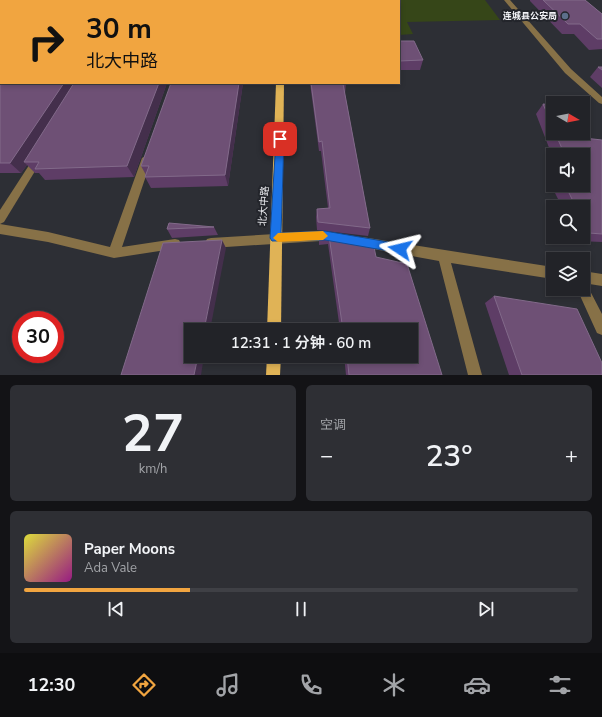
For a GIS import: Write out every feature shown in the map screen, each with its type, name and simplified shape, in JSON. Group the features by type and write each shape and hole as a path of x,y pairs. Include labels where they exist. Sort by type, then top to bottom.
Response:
{"main road":[{"name":"北大中路","path":"274,323 279,181 280,84"},
{"path":"273,375 274,363"}],"street":[{"path":"507,0 568,70 602,101"},
{"path":"0,219 44,148"},
{"path":"114,253 150,150"},
{"path":"0,229 48,237 114,253 162,245 185,244"},
{"path":"200,243 325,236 444,257 546,271"},
{"path":"444,257 475,375"},
{"path":"590,278 602,280"},
{"path":"586,296 602,328"}],"green space":[{"path":"400,0 485,0 500,20 407,22 413,34 400,35"}],"building":[{"path":"543,0 585,0 602,14 602,39 597,39 580,24 568,24"},
{"path":"400,41 414,41 423,60 400,61"},
{"path":"63,84 10,163 0,163 0,85"},
{"path":"73,84 159,84 127,166 35,169 39,162 24,162"},
{"path":"171,84 239,84 225,175 145,177 149,166 141,166"},
{"path":"311,84 343,84 370,228 318,222 317,209 330,208 322,141 319,142"},
{"path":"590,139 602,140 602,234 590,233 590,200 572,200 568,192 590,192 590,148 562,148 558,140 590,140"},
{"path":"169,223 214,227 167,229"},
{"path":"319,234 326,234 373,242 376,257 407,264 442,375 349,375 348,363 418,363 418,323 342,323 329,236 320,236"},
{"path":"222,240 205,323 184,323 184,363 197,363 194,375 121,375 163,243"},
{"path":"494,296 577,309 602,363 602,375 522,375"}],"slow traffic":[{"path":"278,238 323,236"}],"place":[{"name":"连城县公安局","path":"565,16"}],"route":[{"path":"280,139 276,238 325,236 400,249"}]}
